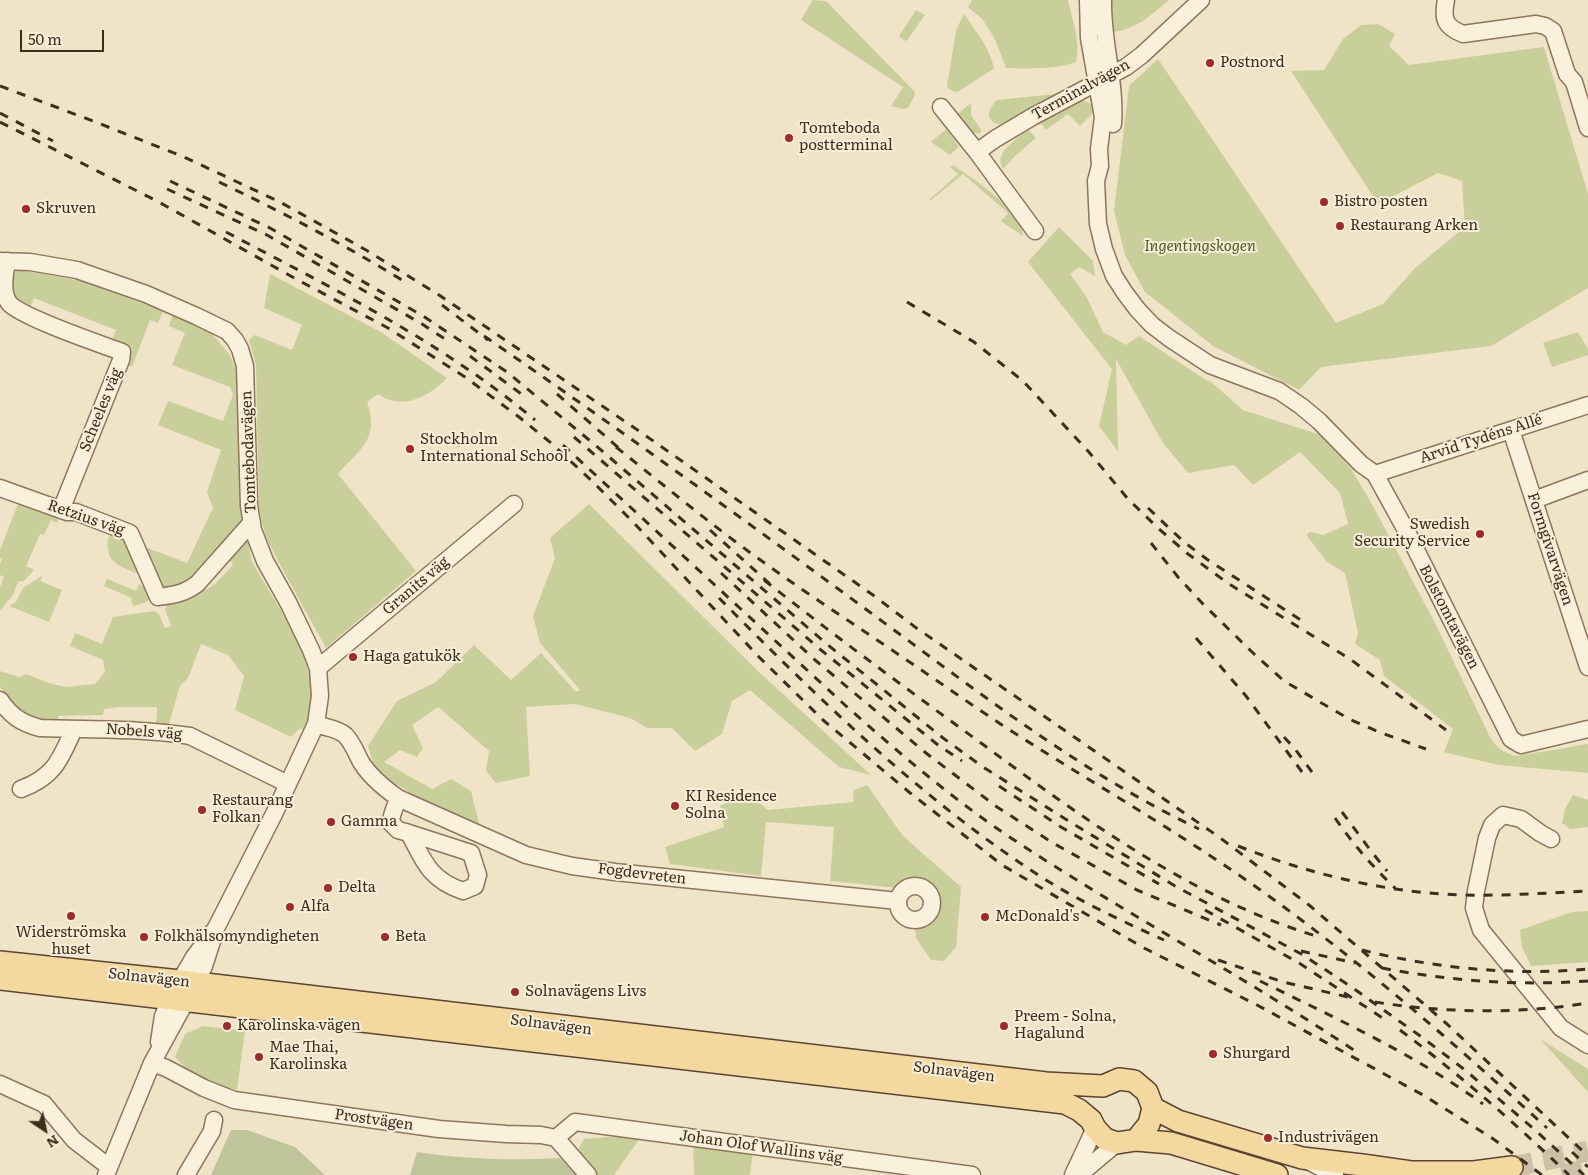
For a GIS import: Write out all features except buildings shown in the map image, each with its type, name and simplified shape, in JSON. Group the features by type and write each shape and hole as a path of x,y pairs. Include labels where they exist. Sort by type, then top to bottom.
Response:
{"main road":[{"name":"Solnavägen","path":"0,962 183,991 1065,1104 1079,1110 1104,1139 1171,1144 1276,1175"},
{"name":"Solnavägen","path":"0,980 183,991 1046,1083 1102,1086 1119,1079 1134,1081 1147,1092 1153,1108"},
{"path":"1093,1124 1091,1111 1094,1098 1102,1086"},
{"path":"1127,1142 1149,1124 1153,1108 1178,1121 1302,1158 1411,1172 1474,1172 1512,1167"}],"street":[{"name":"Bolstomtavägen","path":"1088,0 1089,38 1104,79"},
{"name":"Bolstomtavägen","path":"1103,0 1103,117 1100,166 1096,181 1098,224 1104,249 1114,276 1137,309 1168,338 1210,365 1279,391 1301,406 1361,464 1375,474 1408,534 1511,739 1521,745 1588,730"},
{"name":"Terminalvägen","path":"977,152 1032,117 1126,67 1142,55 1202,0"},
{"path":"1446,0 1444,16 1446,22 1453,30 1463,34 1536,24 1545,26 1553,31 1567,74 1581,81 1588,128"},
{"path":"940,107 977,152 1036,231"},
{"name":"Scheeles väg","path":"4,261 5,292 8,301 14,308 122,352 121,360 60,510"},
{"name":"Tomtebodavägen","path":"4,261 30,262 77,270 146,294 196,316 226,332 235,340 245,366 249,506 252,522 258,546 301,627 318,668 320,696 316,724 216,928 204,966 183,991"},
{"name":"Arvid Tydéns Allé","path":"1375,474 1588,405"},
{"name":"Formgivarvägen","path":"1512,430 1588,667"},
{"path":"1534,500 1588,480"},
{"name":"Retzius väg","path":"0,488 60,510 76,512 130,533 158,596 170,596 186,592 196,584 252,522"},
{"name":"Granits väg","path":"318,668 514,504"},
{"name":"Nobels väg","path":"0,700 17,720 40,728 115,729 190,736 288,784"},
{"name":"Fogdevreten","path":"316,724 334,728 346,736 369,774 398,798 526,855 572,866 634,874 898,901"},
{"path":"21,789 34,784 48,774 63,755 74,729"},
{"path":"398,798 391,814 391,823 398,830 409,834"},
{"path":"1551,839 1540,834 1521,819 1503,815 1492,825 1487,838 1474,908 1481,930 1536,999 1561,1028 1588,1045"},
{"path":"0,1084 44,1104 74,1140 108,1171 183,991"},
{"name":"Prostvägen","path":"155,1056 166,1068 204,1088 234,1100 439,1129 540,1135 556,1138"},
{"path":"186,1175 212,1131 214,1120"},
{"name":"Johan Olof Wallins väg","path":"556,1138 575,1122 934,1173 972,1175"},
{"path":"1073,1175 1093,1124"},
{"path":"556,1138 588,1175"},
{"path":"1079,1175 1127,1142"},
{"path":"1302,1158 1335,1175"},
{"path":"1379,1175 1411,1172"}],"green space":[{"path":"811,0 826,1 914,91 915,95 908,108 902,109 891,106 903,87 801,20"},
{"path":"972,0 1068,0 1077,39 1076,62 1052,67 1006,68 994,37 982,19 968,7"},
{"path":"1108,0 1169,0 1135,25 1110,33"},
{"path":"916,10 925,15 905,41 899,36"},
{"path":"964,14 985,46 994,68 959,91 954,92 947,86 956,30"},
{"name":"Ingentingskogen","path":"1378,24 1395,34 1389,46 1409,65 1544,47 1588,194 1588,288 1491,346 1321,367 1299,390 1213,346 1145,292 1125,255 1114,211 1129,86 1158,59 1336,323 1383,304 1415,268 1465,227 1462,181 1438,173 1378,204 1291,71 1324,70 1343,39 1361,25"},
{"path":"1055,94 1003,125 997,124 990,119 989,112 997,100"},
{"path":"1080,100 1092,105 1094,112 1080,126 1068,114 1046,130 1040,122"},
{"path":"971,103 971,115 982,131 980,134 964,130 953,118"},
{"path":"946,129 959,147 950,155 931,142"},
{"path":"1028,129 1036,138 1003,169 1000,160 1003,153"},
{"path":"953,165 996,196 1006,206 1021,226 1023,236 1001,221 1008,213 963,174 929,200 958,174 950,167"},
{"path":"1059,227 1093,261 1095,276 1079,267 1070,274 1086,296 1103,332 1126,345 1139,336 1210,381 1243,410 1321,435 1352,470 1435,623 1491,739 1505,752 1516,756 1588,744 1588,773 1498,765 1444,752 1453,729 1384,676 1380,660 1355,644 1358,633 1345,573 1327,562 1307,536 1311,532 1323,535 1348,524 1340,493 1300,452 1253,485 1234,465 1188,473 1163,443 1116,359 1118,451 1099,426 1112,369 1028,262"},
{"path":"20,270 82,281 163,311 158,323 150,320 132,367 123,363 111,342 116,330 34,298 29,310 11,298 8,277"},
{"path":"270,274 381,332 447,378 432,391 415,400 396,401 378,394 367,402 371,426 369,435 360,450 338,474 416,571 326,648 266,537 259,511 256,365 249,340 255,335 292,350 302,325 264,308"},
{"path":"173,314 212,334 230,355 240,378 243,520 194,578 182,588 161,590 145,547 187,563 213,508 207,492 221,450 158,425 168,401 223,421 233,395 230,387 172,365 185,333 169,326"},
{"path":"1578,332 1588,349 1588,355 1552,367 1543,343"},
{"path":"18,504 59,518 57,523 51,520 44,535 40,534 26,566 34,570 24,581 18,582 13,595 0,611 0,587 4,577 0,575 2,559 0,558 0,550"},
{"path":"589,504 759,672 871,775 839,767 750,690 732,701 722,734 695,751 672,728 647,728 630,718 575,704 526,707 530,776 496,783 486,771 489,751 438,707 412,725 423,748 417,757 400,750 384,762 432,789 451,779 471,791 480,827 432,806 376,772 368,746 397,701 436,682 474,645 511,680 541,653 576,692 580,690 540,643 533,616 555,558 550,538"},
{"path":"112,534 128,540 141,575 121,566 112,559 109,554 108,538"},
{"path":"242,542 248,542 252,562 301,644 310,677 312,702 304,731 300,728 291,737 235,710 244,676 228,655 201,644 188,678 180,686 169,724 156,724 157,707 119,707 104,709 103,715 58,716 59,724 38,723 10,704 0,687 0,671 20,677 26,674 66,687 95,684 105,672 103,660 70,646 75,633 102,644 113,617 154,611 159,614 165,628 171,626 165,609 168,604 200,583 206,590 216,583 233,565 225,551"},
{"path":"43,575 40,581 62,590 49,622 9,606 16,602 23,588"},
{"path":"107,579 136,591 139,584 148,589 151,596 147,602 134,606 131,602 132,598 104,586"},
{"path":"867,785 903,836 961,887 956,947 944,961 931,960 916,938 915,926 930,921 940,908 939,896 933,885 923,878 909,880 897,888 830,881 834,827 766,822 761,876 670,864 665,847 724,827 720,806 746,793 768,810 853,802 854,790"},
{"path":"1573,795 1588,800 1588,827 1570,829 1562,823 1565,809"},
{"path":"1588,911 1588,962 1531,966 1522,947 1520,930 1572,912"},
{"path":"203,1026 245,1031 237,1090 197,1080 175,1057 185,1034"},
{"path":"1540,1039 1588,1069 1588,1092"},
{"path":"231,1130 247,1130 295,1147 325,1175 211,1175"},
{"path":"643,1134 614,1175 595,1175 576,1154 584,1139"},
{"path":"693,1143 753,1151 750,1175 694,1175"},
{"path":"417,1152 488,1159 560,1158 576,1175 410,1175"}],"tunnel":[{"path":"1512,1167 1588,1151"},
{"path":"1562,1175 1588,1169"}],"railway":[{"path":"0,86 184,157 280,202 366,250 439,295 639,431 873,595 915,627 1219,837 1309,905 1447,1024 1588,1156"},
{"path":"0,113 53,141"},
{"path":"0,122 157,201 388,328 465,377 551,443 592,481 634,523 759,657 823,720 909,792 1002,865 1144,948 1257,1005 1423,1095 1492,1138 1542,1175"},
{"path":"170,181 270,228 423,316 507,372 594,444 828,645 943,738 983,767 1175,886 1303,955 1350,986 1465,1070 1584,1175"},
{"path":"219,182 312,229 402,280"},
{"path":"167,189 267,235 422,324 451,343"},
{"path":"226,232 346,296 424,341 499,392 535,420"},
{"path":"907,302 974,342 1023,381 1088,451 1128,499 1188,554 1229,584 1350,659 1446,730"},
{"path":"442,305 488,340"},
{"path":"484,336 679,473 1030,729 1112,782 1155,807 1199,829"},
{"path":"470,356 524,396"},
{"path":"557,394 621,450"},
{"path":"574,437 821,650 938,745 962,761"},
{"path":"563,445 846,706 904,757 965,806 1051,864 1271,997 1358,1053"},
{"path":"616,447 715,526 796,585 1002,725 1168,829 1234,872 1303,921 1410,1007 1547,1128"},
{"path":"1148,508 1184,542 1208,560 1307,624"},
{"path":"710,530 770,584"},
{"path":"1151,543 1178,577 1203,604 1284,681 1349,719 1426,749"},
{"path":"721,573 815,660 926,753 997,807 1053,843 1137,890 1221,925"},
{"path":"764,580 926,703 1100,828 1183,879 1226,901 1270,920 1316,936"},
{"path":"719,598 875,748 958,817 1001,850 1046,880 1104,912 1164,940"},
{"path":"1196,638 1246,696 1305,776"},
{"path":"1284,737 1312,772"},
{"path":"999,786 1061,827 1159,884"},
{"path":"1342,812 1387,871"},
{"path":"1335,818 1363,854 1395,888"},
{"path":"1238,846 1320,873 1377,886 1406,890 1463,895 1588,891"},
{"path":"1205,910 1299,963 1384,1019"},
{"path":"1362,950 1417,962 1474,969 1532,972 1588,969"},
{"path":"1301,951 1355,963"},
{"path":"1218,960 1283,982 1348,997"},
{"path":"1382,968 1433,976 1511,983 1588,981"},
{"path":"1260,981 1402,1053 1483,1104"},
{"path":"1375,1002 1401,1006 1482,1011 1536,1009 1588,1003"},
{"path":"1400,1030 1487,1100 1569,1175"},
{"path":"1572,1152 1588,1167"}],"place":[{"name":"Postnord","path":"1210,63"},
{"name":"Tomteboda postterminal","path":"789,138"},
{"name":"Bistro posten","path":"1324,202"},
{"name":"Skruven","path":"26,209"},
{"name":"Restaurang Arken","path":"1340,226"},
{"name":"Stockholm International School","path":"410,449"},
{"name":"Swedish Security Service","path":"1480,534"},
{"name":"Haga gatukök","path":"353,657"},
{"name":"KI Residence Solna","path":"675,806"},
{"name":"Restaurang Folkan","path":"202,810"},
{"name":"Gamma","path":"331,822"},
{"name":"Delta","path":"328,888"},
{"name":"Alfa","path":"290,907"},
{"name":"Widerströmska huset","path":"71,916"},
{"name":"McDonald's","path":"985,917"},
{"name":"Folkhälsomyndigheten","path":"144,937"},
{"name":"Beta","path":"385,937"},
{"name":"Solnavägens Livs","path":"515,992"},
{"name":"Karolinska vägen","path":"227,1026"},
{"name":"Preem - Solna, Hagalund","path":"1004,1026"},
{"name":"Shurgard","path":"1213,1054"},
{"name":"Mae Thai, Karolinska","path":"259,1057"},
{"name":"Industrivägen","path":"1268,1138"}]}
